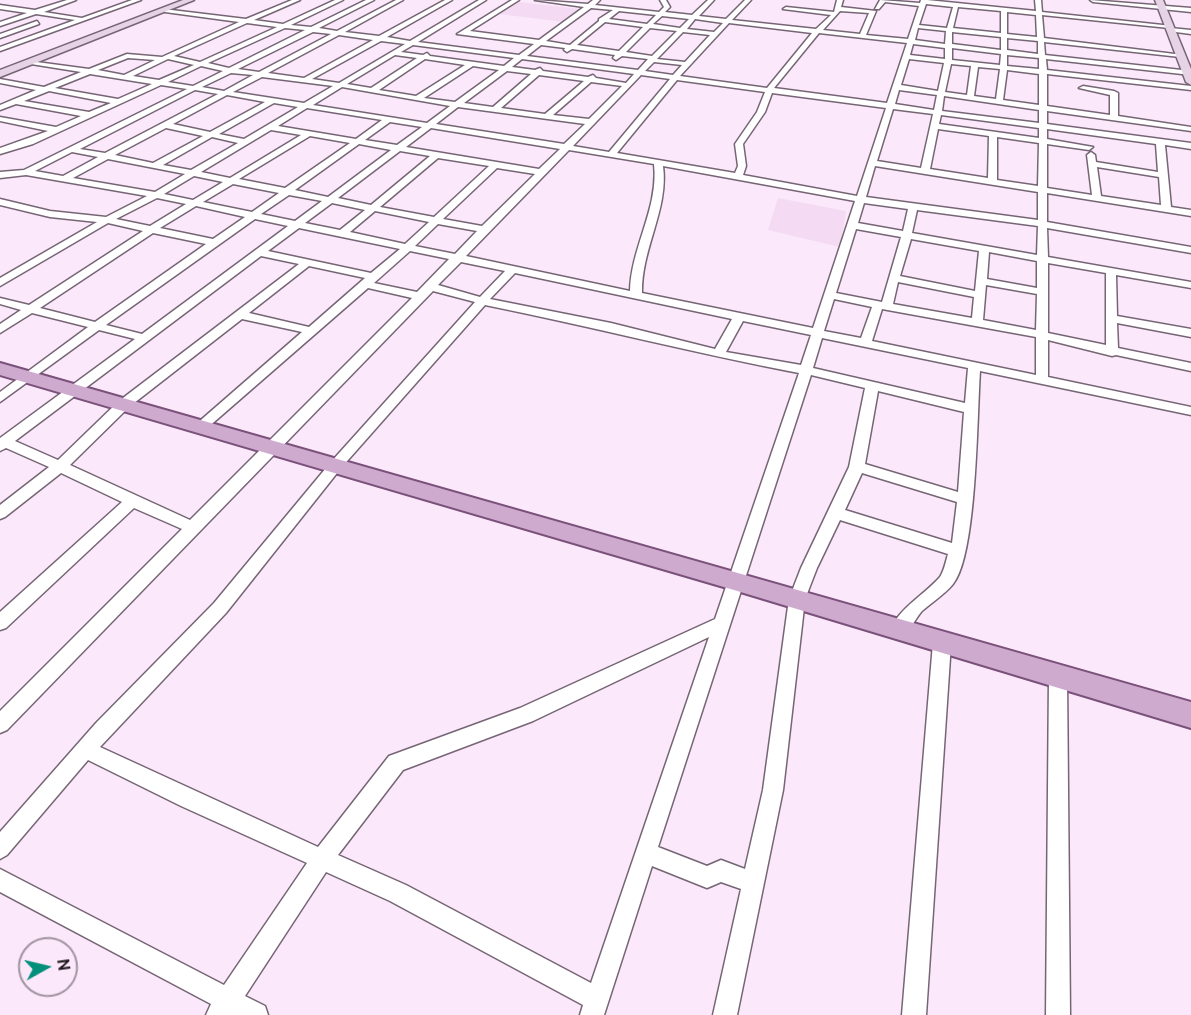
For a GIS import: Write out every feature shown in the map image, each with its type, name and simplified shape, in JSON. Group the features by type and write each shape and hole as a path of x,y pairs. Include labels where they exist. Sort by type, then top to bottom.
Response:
{"main road":[{"path":"0,369 734,580 1191,715"}],"street":[{"path":"0,24 73,0"},
{"path":"0,50 138,0"},
{"path":"0,74 189,0"},
{"path":"126,77 246,20 297,0"},
{"path":"0,151 23,144 90,116 340,0"},
{"path":"26,172 371,0"},
{"path":"64,179 400,0"},
{"path":"305,80 450,0"},
{"path":"0,283 107,220 156,195 483,0"},
{"path":"456,37 516,0"},
{"path":"538,0 1003,52 1190,76 1165,16"},
{"path":"2,444 597,0"},
{"path":"547,116 606,68 668,7 663,0"},
{"path":"1,721 711,0"},
{"path":"611,155 687,64 748,0"},
{"path":"738,176 742,166 738,144 754,123 767,100 769,90 809,39 819,32 837,11 840,0"},
{"path":"1093,0 1140,2 1191,32"},
{"path":"109,1 126,4"},
{"path":"1117,1 1119,11"},
{"path":"1038,2 1039,40 1043,57 1042,381"},
{"path":"1028,3 1038,2 1050,5"},
{"path":"0,12 29,3"},
{"path":"786,9 837,11 921,9 956,5 1097,19 1165,16 1183,9 1191,10"},
{"path":"925,171 948,61 949,30 956,5"},
{"path":"0,7 83,19"},
{"path":"978,15 979,7"},
{"path":"495,109 550,61 618,9"},
{"path":"921,9 949,30 1184,57"},
{"path":"86,749 398,893 595,1007 734,580 806,370 828,295 921,9"},
{"path":"1183,9 1188,20"},
{"path":"165,10 1191,146"},
{"path":"862,36 875,10"},
{"path":"999,103 1004,67 1002,26 1004,10"},
{"path":"1154,15 1177,18"},
{"path":"574,16 584,18"},
{"path":"1073,16 1074,26"},
{"path":"594,19 715,34"},
{"path":"1097,19 1099,28"},
{"path":"14,20 62,27"},
{"path":"0,36 37,23"},
{"path":"974,33 976,23"},
{"path":"994,25 1002,26"},
{"path":"463,32 687,64"},
{"path":"1075,35 1076,44"},
{"path":"1101,37 1102,47"},
{"path":"373,90 448,41"},
{"path":"0,50 10,53"},
{"path":"394,53 627,85"},
{"path":"21,54 41,58"},
{"path":"0,108 127,56 166,58 228,70 341,85 417,99 590,122"},
{"path":"907,57 1191,88"},
{"path":"31,62 658,162 859,199 1043,224 1191,250"},
{"path":"417,99 471,64"},
{"path":"970,99 975,64"},
{"path":"1082,76 1083,97"},
{"path":"0,81 151,108"},
{"path":"897,87 1043,110 1083,110 1114,119 1191,129"},
{"path":"1083,87 1114,93 1114,119"},
{"path":"156,165 272,100"},
{"path":"17,102 90,116"},
{"path":"0,119 56,130"},
{"path":"0,398 97,326 360,142 389,119"},
{"path":"164,125 246,142"},
{"path":"933,126 1089,147"},
{"path":"270,127 541,172"},
{"path":"1086,132 1097,198"},
{"path":"0,329 151,230 308,134"},
{"path":"992,182 993,135"},
{"path":"1160,142 1166,209"},
{"path":"23,144 195,172 485,230"},
{"path":"342,234 435,156"},
{"path":"636,296 637,265 660,192 661,178 658,162"},
{"path":"872,163 1191,213"},
{"path":"1093,164 1163,176"},
{"path":"201,426 407,248 494,166"},
{"path":"0,175 26,172 156,195 1191,411"},
{"path":"0,202 50,214 107,220 216,243"},
{"path":"865,343 883,305 908,236 913,207"},
{"path":"851,225 1191,285"},
{"path":"977,324 984,250"},
{"path":"258,252 307,263 420,296"},
{"path":"0,513 61,465 124,404 307,263"},
{"path":"0,848 86,749 220,608 336,465 512,270"},
{"path":"1111,271 1112,352"},
{"path":"893,278 980,295"},
{"path":"981,281 1043,292"},
{"path":"429,286 483,301 611,327 719,354 806,370 971,409"},
{"path":"828,295 1043,335 1112,352 1191,367"},
{"path":"0,301 143,338"},
{"path":"241,315 312,331"},
{"path":"719,354 739,317"},
{"path":"1112,319 1191,333"},
{"path":"899,629 916,607 948,579 962,537 974,366"},
{"path":"725,1015 773,790 797,599 806,568 836,513 855,466 872,387"},
{"path":"2,444 61,465 131,502 193,527"},
{"path":"855,466 964,499"},
{"path":"0,623 131,502"},
{"path":"836,513 957,551"},
{"path":"222,1007 322,859 396,763 526,715 720,624"},
{"path":"914,1015 942,643"},
{"path":"1058,676 1058,1015"},
{"path":"645,852 707,877 721,871 753,882"},
{"path":"0,880 222,1007 256,1015"}],"shaded area":[{"path":"519,2 580,9 564,22 499,14"},
{"path":"778,198 846,211 840,247 768,230"}]}
